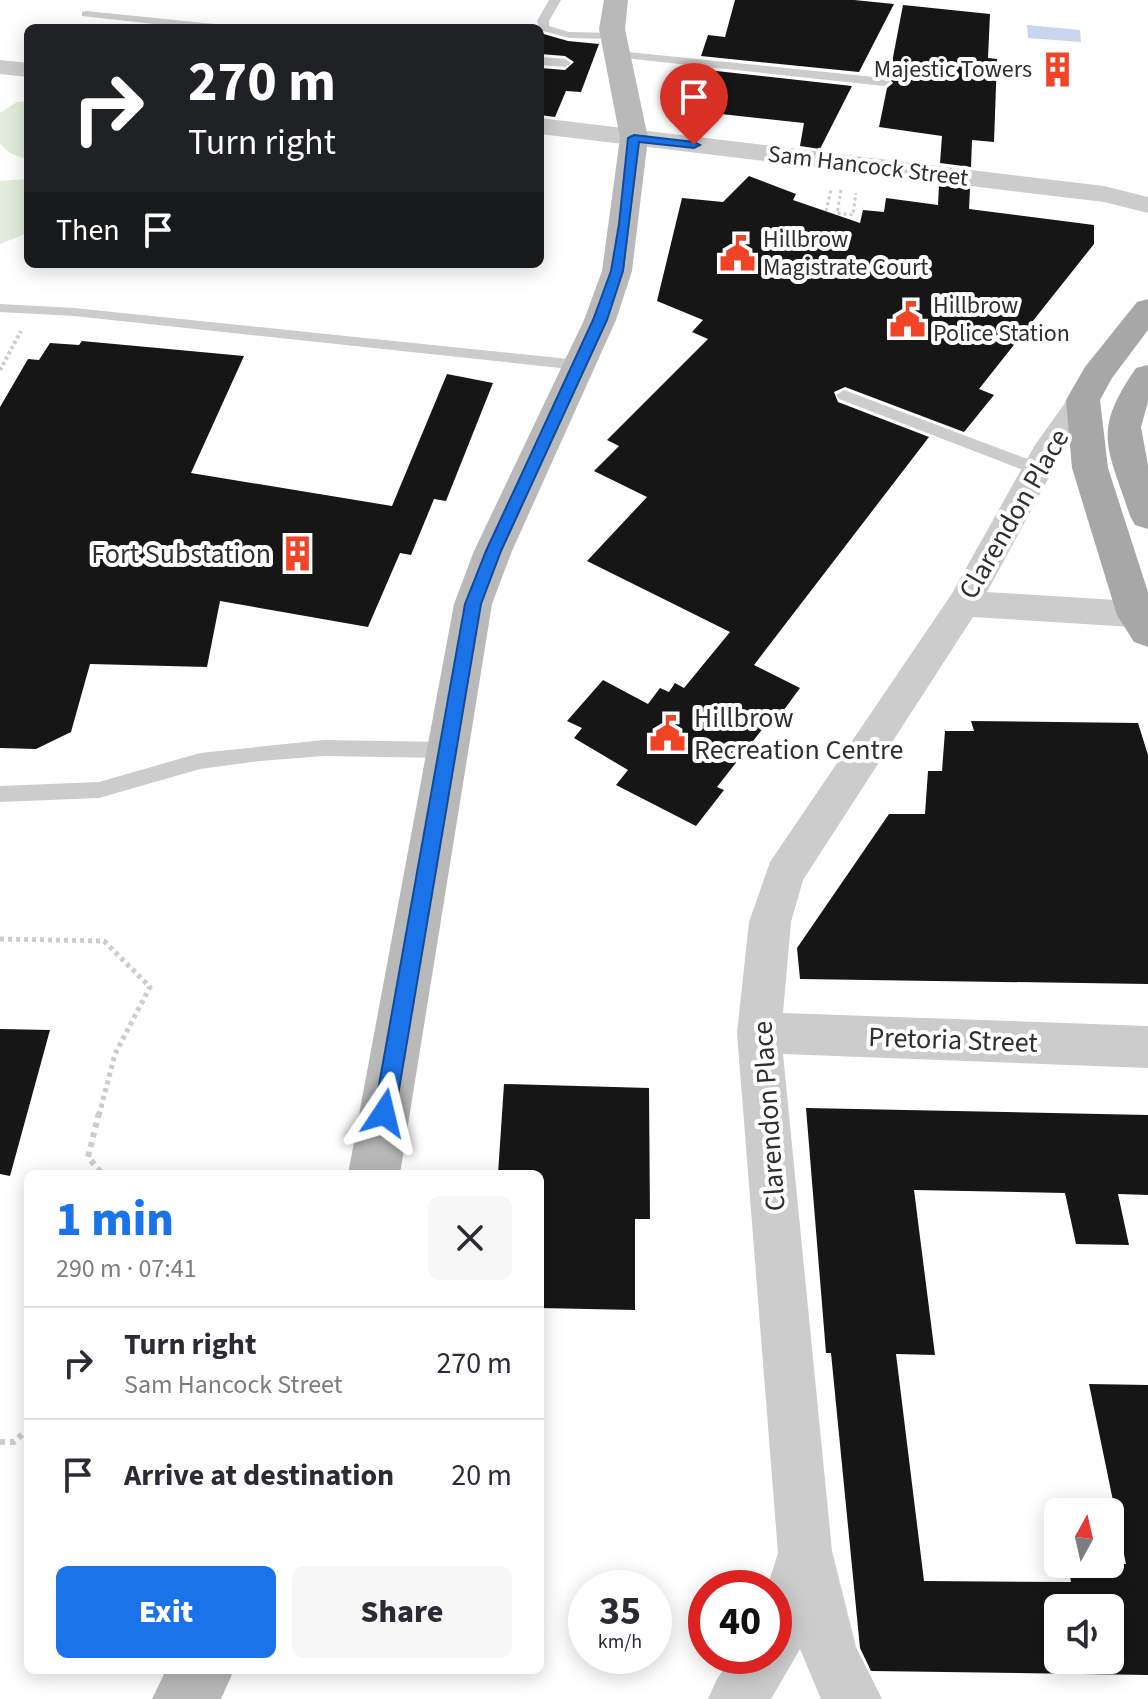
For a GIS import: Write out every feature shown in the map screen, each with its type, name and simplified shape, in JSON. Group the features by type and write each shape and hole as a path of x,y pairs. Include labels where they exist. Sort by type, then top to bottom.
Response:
{"main road":[{"name":"Clarendon Place","path":"1083,400 1097,374 1148,309"},
{"path":"1148,376 1132,400 1126,416 1125,432 1148,516"},
{"path":"1083,400 1090,468 1097,496 1144,621"}],"street":[{"path":"375,1170 473,604 493,551 600,320 617,271 634,138 611,16 616,0"},
{"name":"Sam Hancock Street","path":"544,127 1104,194 1148,205"},
{"name":"Clarendon Place","path":"853,1699 828,1645 815,1604 805,1551 759,1033 770,922 784,874 963,604 1037,469 1083,400"},
{"path":"963,604 1144,621"},
{"name":"Pretoria Street","path":"759,1033 1148,1047"},
{"name":"Clarendon Place","path":"792,1600 805,1551"},
{"path":"184,1699 200,1674"},
{"path":"737,1699 754,1674"}],"lane":[{"path":"543,24 555,0"},
{"path":"86,14 185,24"},
{"path":"544,28 616,45 884,82"},
{"path":"544,61 565,63"},
{"path":"0,308 579,365"},
{"path":"844,395 1037,469"},
{"path":"0,794 99,790 200,761 260,753 324,748 447,750"}],"path":[{"path":"826,211 831,186 842,187 837,213 853,215 860,165"},
{"path":"0,370 34,309"},
{"path":"0,939 104,941 150,987 115,1054 88,1157 99,1170"},
{"path":"0,1442 14,1442 24,1433"}],"green space":[{"path":"24,101 24,158 10,153 0,144 0,113 17,102"},
{"path":"24,179 24,235 0,244 0,181"}],"water":[{"path":"1027,25 1080,30 1081,42 1028,38"}],"building":[{"path":"735,0 854,0 894,4 859,72 701,56 708,35 725,37"},
{"path":"903,5 990,14 988,58 997,59 994,142 972,140 971,167 940,163 942,136 879,127 887,88 893,83 889,78"},
{"path":"544,34 568,41 599,44 581,92 566,91 555,117 544,116 544,68 565,70 574,62 565,56 544,54"},
{"path":"698,69 852,86 820,149 800,146 804,123 694,111 695,108 687,107"},
{"path":"749,176 796,194 793,200 860,223 863,210 884,212 886,198 938,205 939,185 970,189 969,209 1094,225 1094,244 979,389 994,395 964,432 845,387 834,392 838,402 929,437 754,665 800,688 770,729 764,727 717,787 724,790 696,826 616,785 628,770 574,738 582,728 567,721 603,680 648,704 660,688 669,692 675,683 684,688 730,632 587,561 647,497 594,471 619,446 607,440 708,339 692,332 703,320 657,301 682,198 723,202"},
{"path":"82,341 244,356 191,473 392,506 447,374 493,383 446,501 434,499 411,555 400,553 368,627 220,601 207,667 90,664 71,732 36,749 0,748 0,407 28,359 39,360 50,343 79,345"},
{"path":"971,721 1138,723 1148,755 1148,984 800,979 797,948 889,814 925,814 928,771 942,771 945,731 974,731"},
{"path":"0,1029 50,1030 10,1176 0,1174"},
{"path":"504,1084 649,1088 650,1219 635,1219 635,1310 544,1308 544,1170 498,1170"},
{"path":"806,1108 1148,1115 1148,1195 1118,1194 1129,1245 1076,1244 1065,1193 914,1190 935,1355 896,1354 924,1581 1071,1582 1070,1578 1124,1578 1124,1498 1112,1498 1089,1384 1148,1385 1148,1675 1079,1674 1124,1674 1124,1594 1044,1594 1044,1673 871,1671 860,1648 831,1353 826,1353"}],"place":[{"name":"Majestic Towers","path":"1058,69"},
{"name":"Hillbrow Magistrate Court","path":"737,253"},
{"name":"Hillbrow Police Station","path":"907,319"},
{"name":"Fort Substation","path":"297,554"},
{"name":"Hillbrow Recreation Centre","path":"668,734"}],"route":[{"path":"384,1113 473,604 493,551 600,320 617,271 632,173 634,138 694,145"}]}
